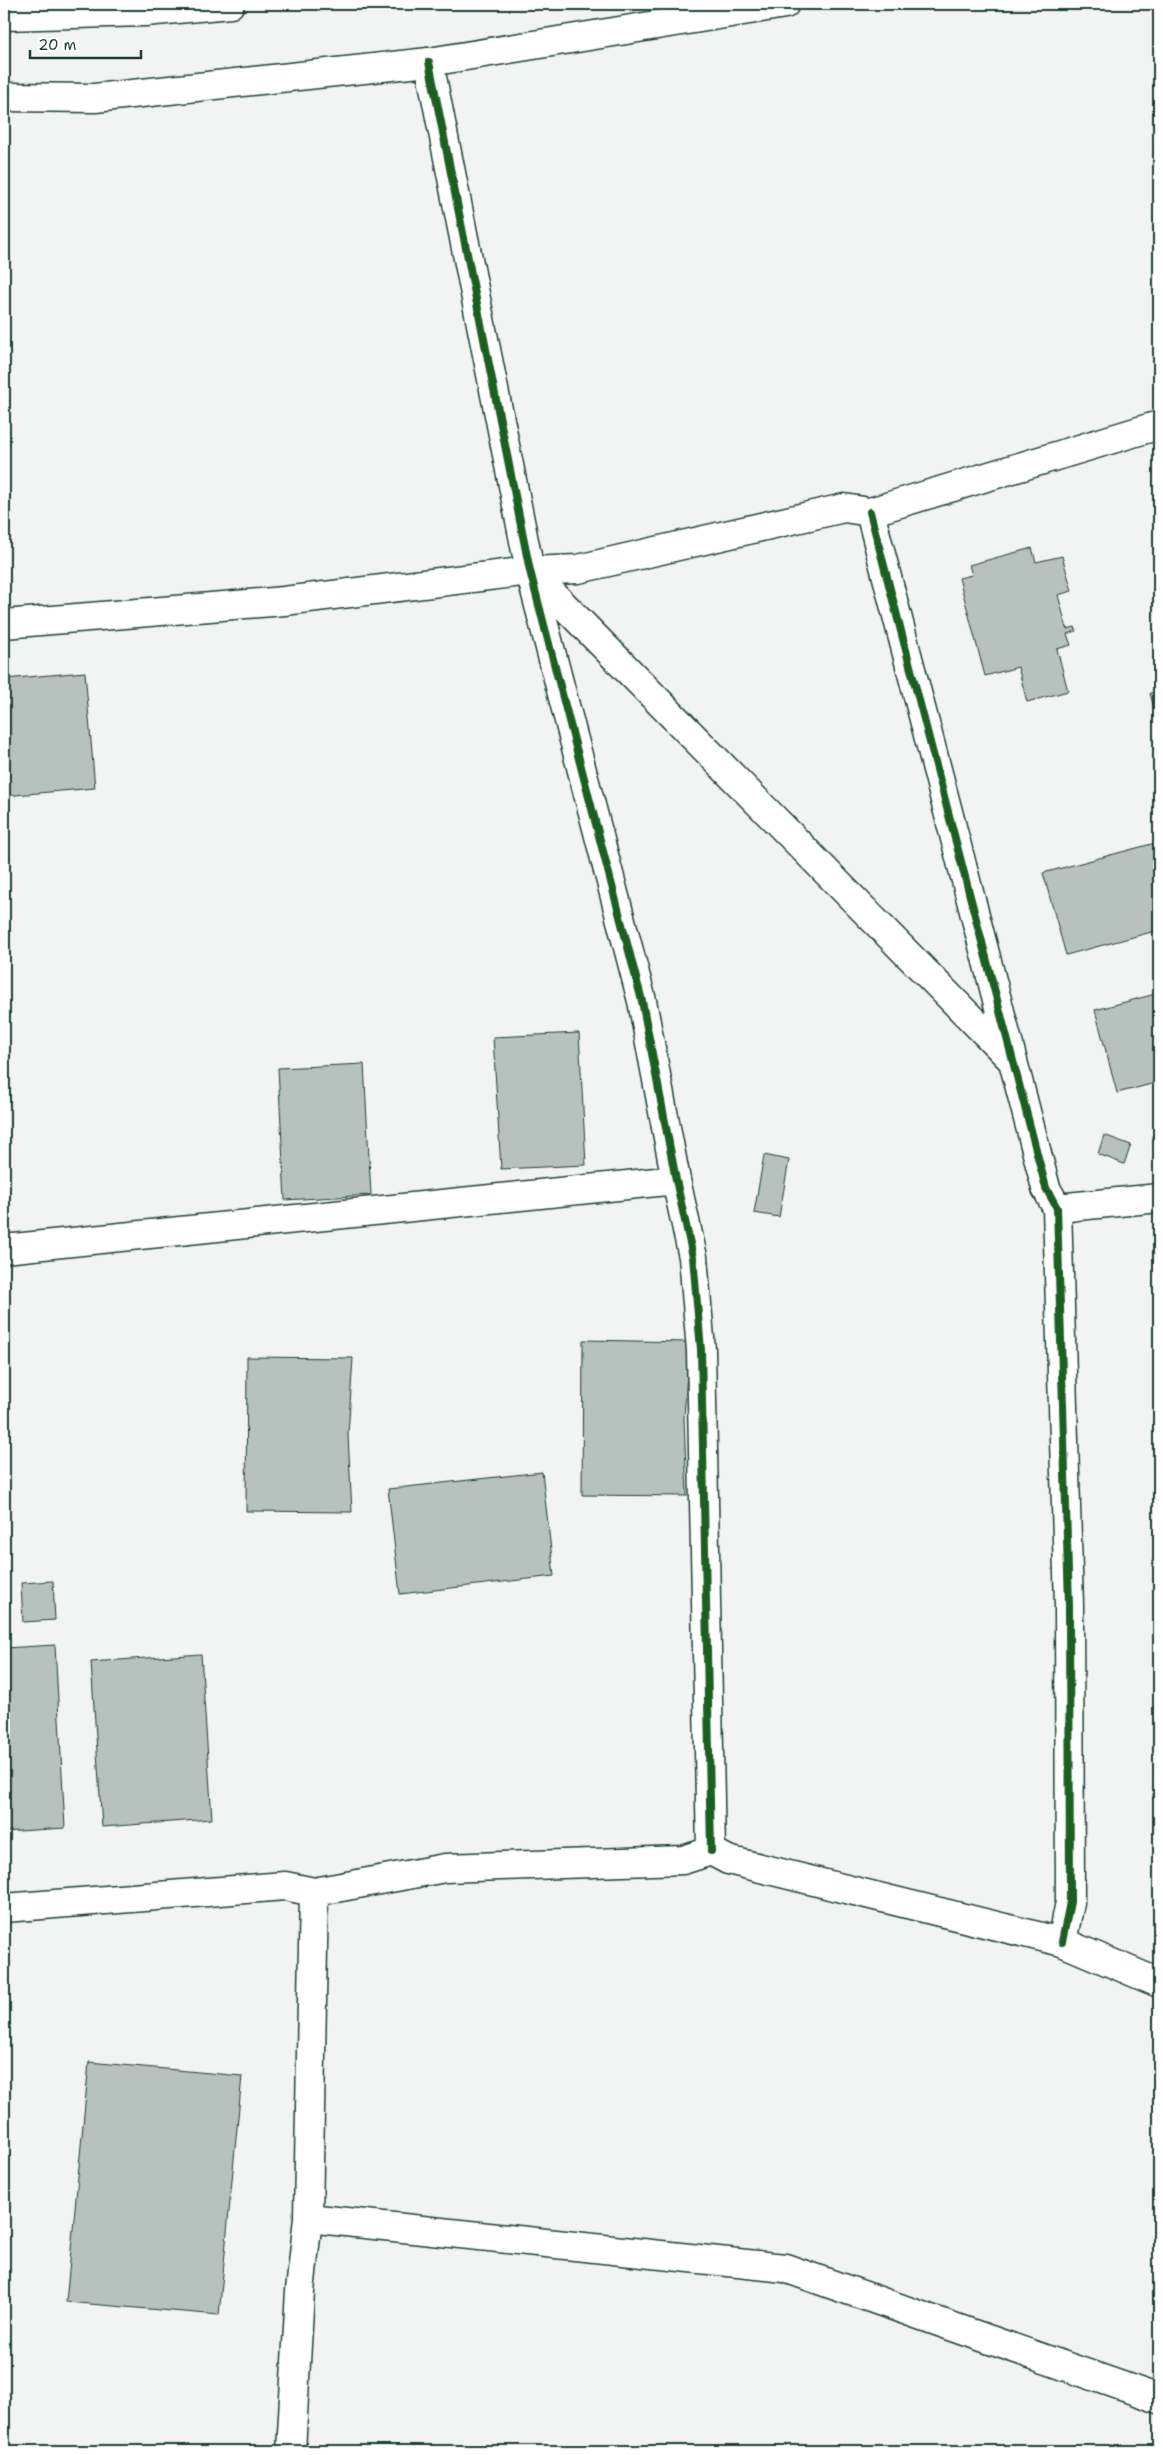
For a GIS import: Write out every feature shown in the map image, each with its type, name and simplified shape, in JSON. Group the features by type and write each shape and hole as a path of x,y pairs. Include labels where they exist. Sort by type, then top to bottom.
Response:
{"street":[{"path":"4,16 145,12 230,4"},
{"path":"4,97 95,98 429,62 785,4"},
{"path":"429,62 530,571 642,1001 676,1180 694,1257 701,1350 711,1851"},
{"path":"4,624 284,601 530,571 578,569 844,508 870,512 1159,425"},
{"path":"870,512 1046,1188 1057,1208 1069,1605 1070,1902 1062,1942"},
{"path":"530,571 1013,1061"},
{"path":"4,1248 676,1180"},
{"path":"1057,1208 1159,1198"},
{"path":"4,1908 285,1886 314,1892 445,1868 683,1860 711,1851 728,1860 1062,1942 1159,1983"},
{"path":"291,2451 300,2291 308,2218 314,1892"},
{"path":"308,2218 785,2268 1159,2399"}],"building":[{"path":"1032,548 1036,562 1062,556 1072,591 1058,595 1067,629 1075,627 1076,631 1067,634 1071,645 1057,649 1068,691 1027,702 1018,667 985,676 959,578 972,575 969,565"},
{"path":"85,672 95,788 4,796 4,679"},
{"path":"1159,691 1159,728 1150,693"},
{"path":"1159,842 1159,930 1066,955 1043,873"},
{"path":"1159,993 1159,1082 1117,1093 1095,1010"},
{"path":"579,1033 586,1165 501,1169 493,1037"},
{"path":"364,1064 371,1195 285,1200 278,1068"},
{"path":"1104,1135 1131,1145 1124,1164 1098,1154"},
{"path":"764,1155 789,1160 779,1217 754,1213"},
{"path":"583,1340 689,1342 684,1418 687,1496 582,1495"},
{"path":"247,1357 353,1358 348,1435 352,1512 246,1511"},
{"path":"542,1472 554,1576 400,1594 388,1489"},
{"path":"53,1581 55,1620 23,1622 21,1583"},
{"path":"55,1645 65,1828 4,1832 4,1648"},
{"path":"201,1654 212,1819 102,1827 91,1662"},
{"path":"89,2062 242,2076 219,2315 66,2302"}],"cycle path":[{"path":"429,62 530,571 642,1001 676,1180 693,1257 701,1350 711,1851"},
{"path":"870,512 1046,1188 1057,1208 1069,1605 1070,1902 1062,1942"}]}
